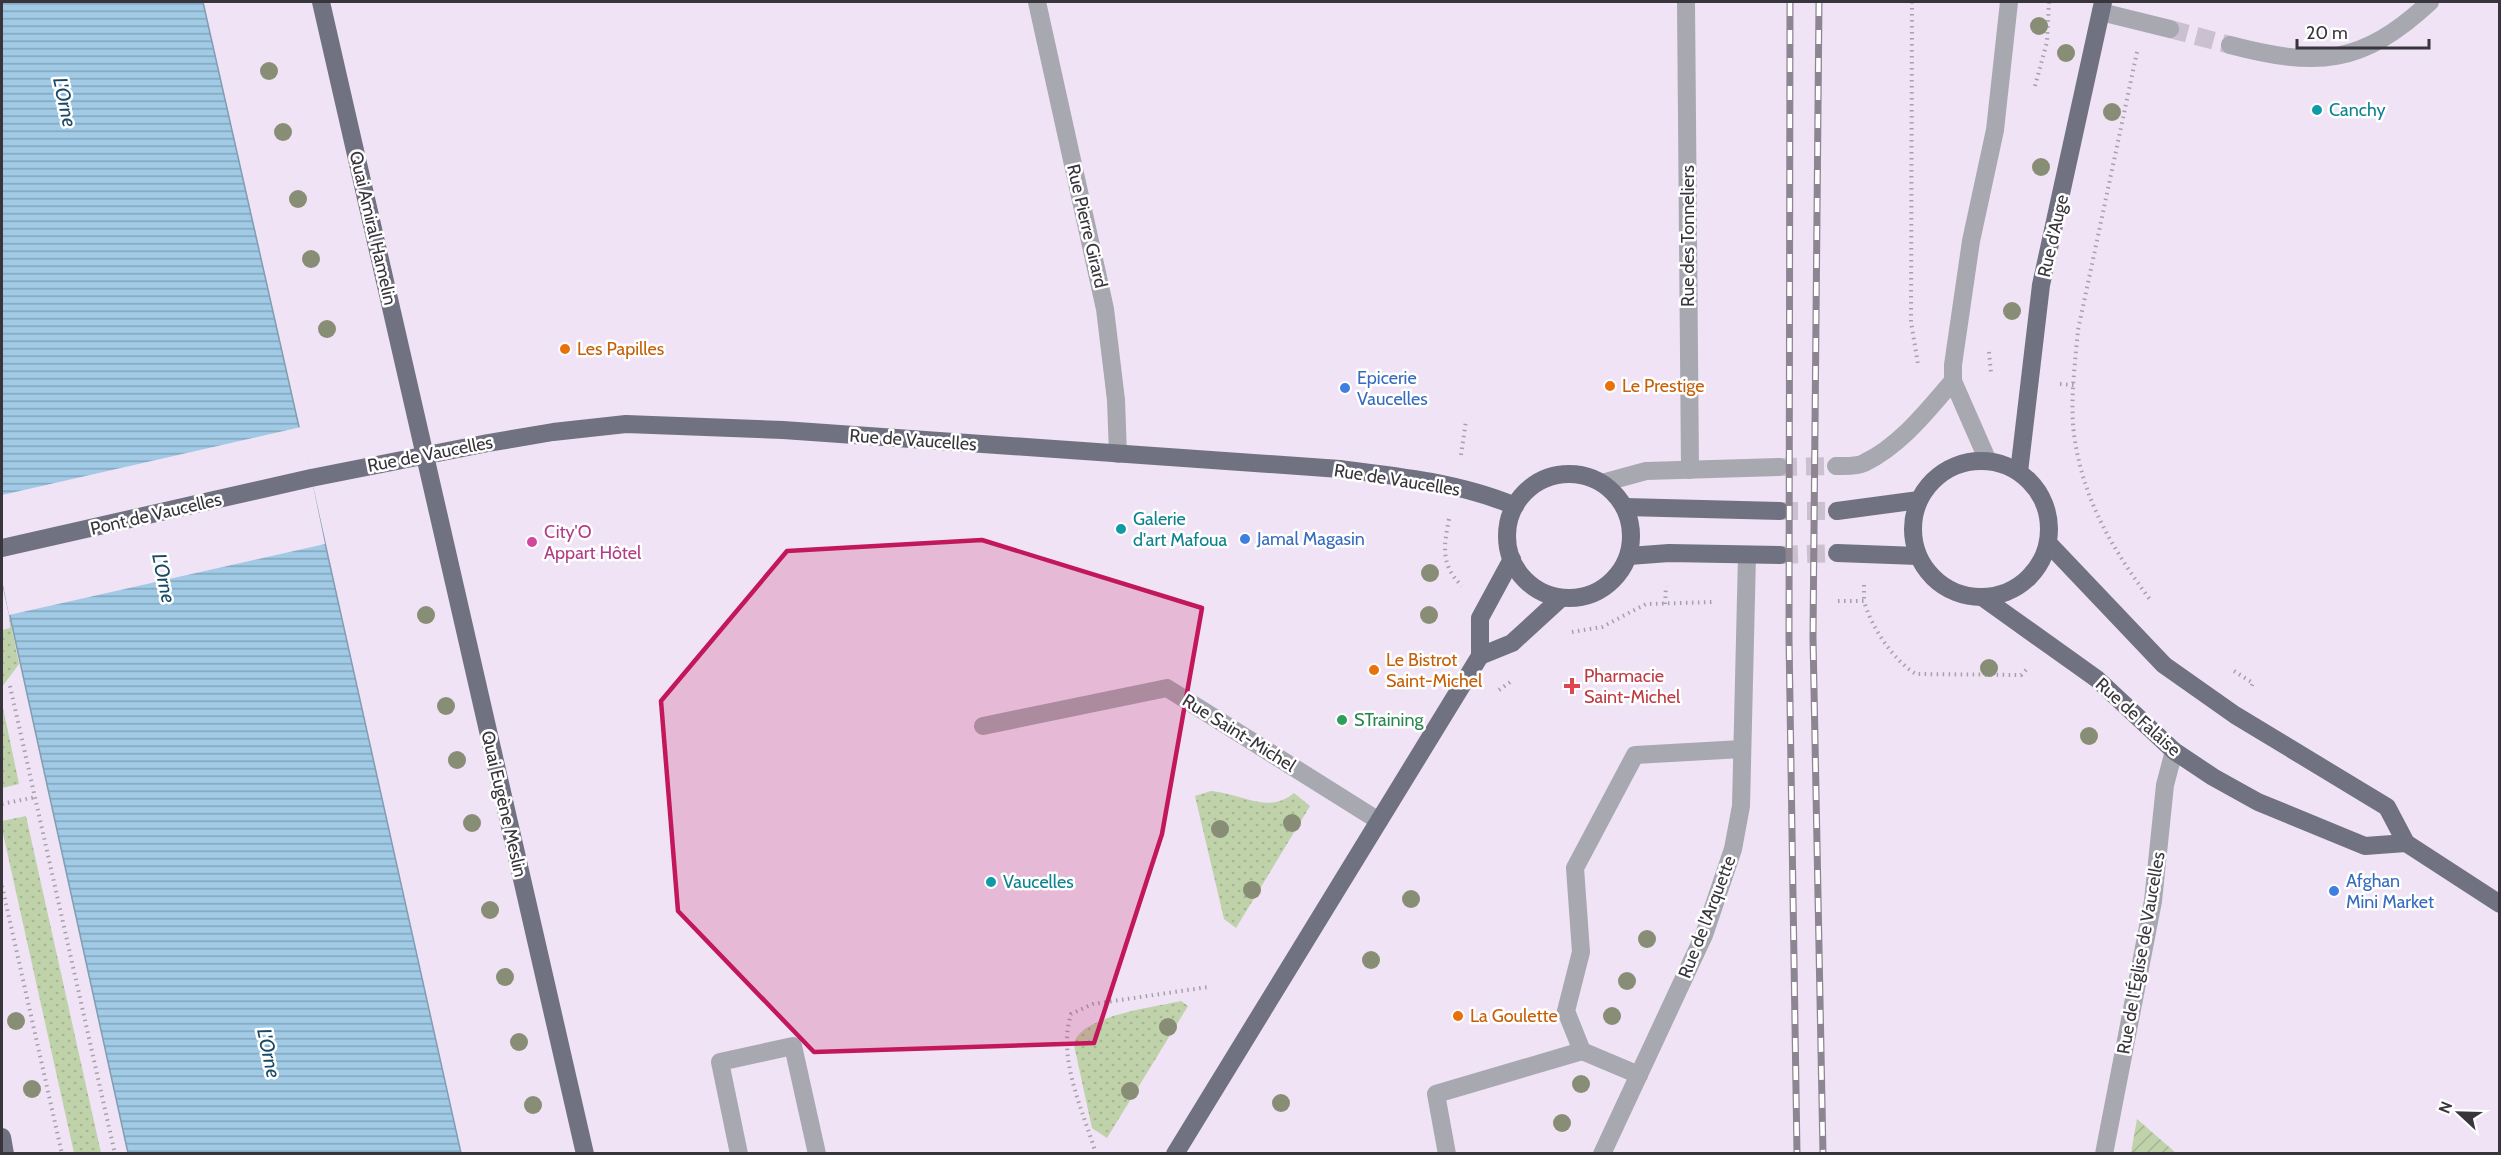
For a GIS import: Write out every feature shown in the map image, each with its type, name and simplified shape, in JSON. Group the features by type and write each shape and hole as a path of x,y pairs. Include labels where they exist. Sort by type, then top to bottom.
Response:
{"main road":[{"name":"Quai Amiral Hamelin","path":"321,2 424,455"},
{"name":"Rue d'Auge","path":"2019,472 2041,285 2102,7"},
{"name":"Rue de Vaucelles","path":"311,478 553,432 626,424 675,424 1340,469 1395,476 1490,496 1515,506"},
{"name":"Quai Eugène Meslin","path":"424,455 585,1154"},
{"path":"1988,461 2019,472 2030,482 2046,509 2048,543 2041,560 2031,575 2016,587 2000,595 1982,597 1963,595 1944,587 1929,573 1918,556 1913,538 1913,519 1919,500 1931,481 1949,468 1966,462 1988,461"},
{"path":"1563,474 1583,475 1602,483 1625,507 1632,531 1629,556 1618,575 1602,589 1582,597 1561,598 1540,591 1523,578 1512,559 1508,532 1515,506 1527,490 1544,479 1563,474"},
{"name":"Pont de Vaucelles","path":"2,548 311,478"},
{"path":"1837,511 1919,500"},
{"path":"1625,507 1780,511"},
{"path":"2048,543 2164,665 2235,715 2387,807 2406,843 2499,904"},
{"path":"1629,556 1669,553 1780,555"},
{"path":"1838,553 1918,556"},
{"path":"1175,1154 1480,656 1480,618 1512,559"},
{"name":"Rue de Falaise","path":"1982,597 2105,686 2174,751 2213,777 2258,802 2366,846 2406,843"},
{"path":"1480,656 1512,643 1561,598"},
{"path":"2,1137 5,1154"}],"street":[{"name":"Rue Pierre Girard","path":"1037,2 1105,309 1116,400 1118,454"},
{"name":"Rue des Tonneliers","path":"1686,2 1689,470"},
{"path":"1988,461 1953,381 1960,307 1995,130 2009,2"},
{"path":"2230,45 2300,60 2334,58 2389,36 2430,2"},
{"path":"2102,7 2170,30"},
{"path":"1836,466 1862,464 1887,449 1922,417 1953,381"},
{"path":"1602,483 1646,471 1779,467"},
{"name":"Rue de l'Arquette","path":"1602,1154 1704,935 1733,849 1741,806 1747,555"},
{"name":"Rue Saint-Michel","path":"982,726 1167,688 1379,821"},
{"path":"1582,1051 1566,1011 1581,952 1575,868 1635,755 1743,749"},
{"name":"Rue de l'Église de Vaucelles","path":"2104,1154 2153,901 2165,785 2174,751"},
{"path":"739,1154 720,1062 793,1046 817,1154"},
{"path":"1447,1154 1436,1094 1582,1051 1639,1074"}],"path":[{"path":"1912,2 1911,322 1918,364"},
{"path":"2143,22 2078,330 2074,385 2074,440 2099,523 2124,564 2157,608"},
{"path":"1990,353 1991,373"},
{"path":"1981,373 2000,373"},
{"path":"1446,536 1443,549 1445,560 1450,572 1466,589"},
{"path":"1665,603 1666,584"},
{"path":"1838,601 1864,601 1871,617 1902,666 1916,674 2021,675"},
{"path":"1563,634 1602,627 1646,604 1711,603"},
{"path":"2226,666 2253,683"},
{"path":"10,686 115,1154"},
{"path":"2,804 36,797"},
{"path":"2,886 62,1154"},
{"path":"1096,1154 1066,1053 1066,1032 1071,1014 1093,1004 1208,987"}],"highlighted area":[{"path":"982,540 1202,608 1162,834 1094,1043 814,1052 678,911 661,701 787,551"}],"green space":[{"path":"9,615 19,664 2,687 2,630 10,628"},
{"path":"2,703 19,784 2,788"},
{"path":"1211,791 1264,803 1284,799 1294,793 1310,806 1236,928 1224,919 1195,796"},
{"path":"26,816 101,1153 74,1153 2,829 2,821"},
{"path":"1181,1001 1188,1006 1107,1138 1092,1128 1074,1045 1078,1035 1088,1027 1119,1014"},
{"path":"2137,1119 2176,1153 2131,1153"}],"water":[{"name":"L'Orne","path":"2,2 203,2 461,1153 128,1153 2,580"}],"pier":[{"path":"301,427 325,544 9,615 2,580 2,495"}],"tunnel":[{"path":"2170,29 2230,45"},
{"path":"1779,467 1836,466"},
{"path":"1780,511 1837,511"},
{"path":"1780,555 1837,553"}],"railway":[{"path":"1790,2 1789,638 1797,1154"},
{"path":"1819,2 1813,637 1823,1154"}],"place":[{"name":"Canchy","path":"2317,110"},
{"name":"Les Papilles","path":"565,349"},
{"name":"Le Prestige","path":"1610,386"},
{"name":"Epicerie Vaucelles","path":"1345,388"},
{"name":"Galerie d'art Mafoua","path":"1121,529"},
{"name":"Jamal Magasin","path":"1245,539"},
{"name":"City'O Appart Hôtel","path":"532,542"},
{"name":"Le Bistrot Saint-Michel","path":"1374,670"},
{"name":"Pharmacie Saint-Michel","path":"1572,686"},
{"name":"STraining","path":"1342,720"},
{"name":"Vaucelles","path":"991,882"},
{"name":"Afghan Mini Market","path":"2334,891"},
{"name":"La Goulette","path":"1458,1016"}]}
